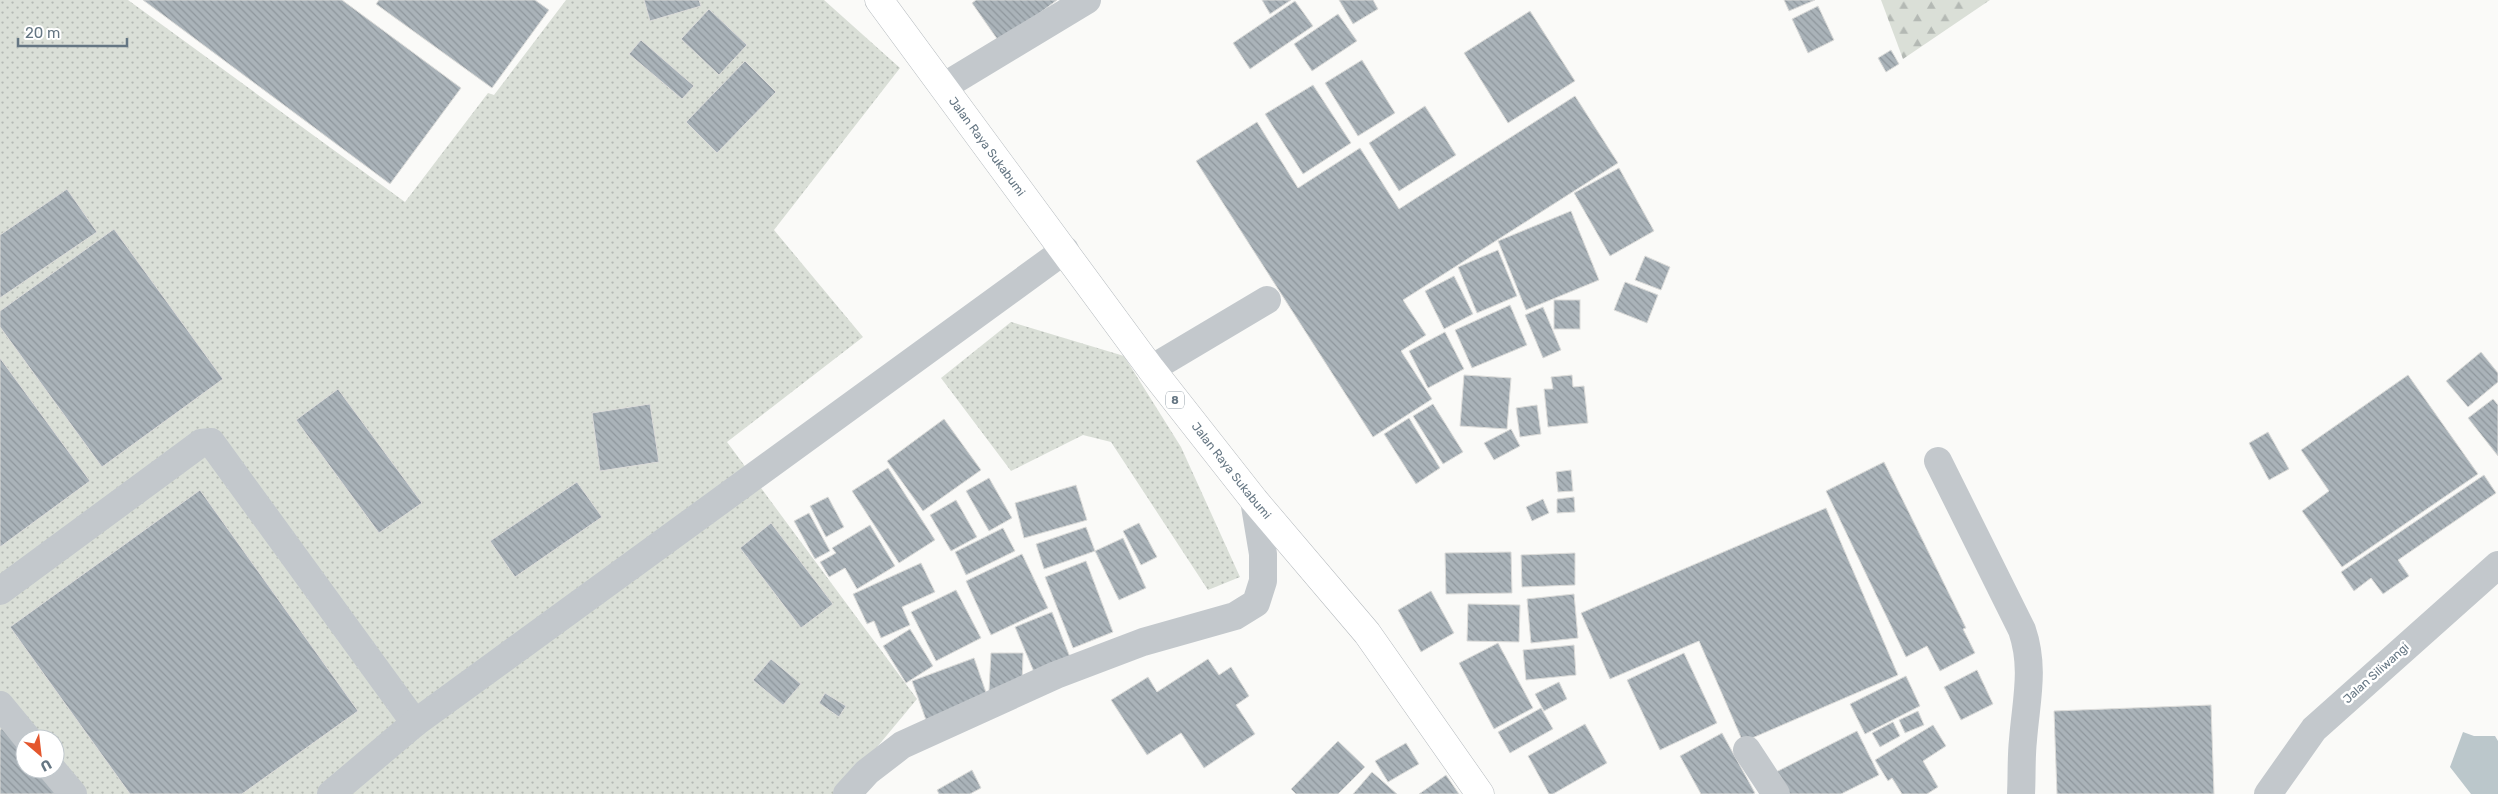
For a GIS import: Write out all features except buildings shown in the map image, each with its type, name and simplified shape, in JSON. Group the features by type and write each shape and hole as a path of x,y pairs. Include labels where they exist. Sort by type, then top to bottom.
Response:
{"highway":[{"name":"Jalan Raya Sukabumi","path":"879,0 1151,369 1254,500 1367,633 1480,794"}],"street":[{"path":"943,87 1087,0"},
{"path":"331,794 415,723 1065,250"},
{"path":"1151,369 1267,300"},
{"path":"0,591 201,443 211,442 314,580 415,723"},
{"path":"1938,461 2022,630 2029,650 2029,688 2023,741 2021,794"},
{"path":"847,794 882,758 908,742 1064,672 1143,642 1235,616 1256,603 1263,581 1262,554 1254,500"},
{"name":"Jalan Siliwangi","path":"2268,794 2314,729 2498,564"},
{"path":"0,706 20,729"},
{"path":"1747,750 1776,794"},
{"path":"60,779 73,794"}],"green space":[{"path":"0,0 128,0 405,202 488,93 494,95 566,0 824,0 900,68 774,230 863,337 727,442 917,699 838,794 0,794"},
{"path":"1881,0 1990,0 1903,59"},
{"path":"1011,322 1124,356 1181,447 1240,577 1208,590 1111,442 1083,435 1011,471 941,378"}],"shaded area":[{"path":"2463,732 2474,736 2495,736 2498,741 2498,794 2471,794 2450,767"}]}
